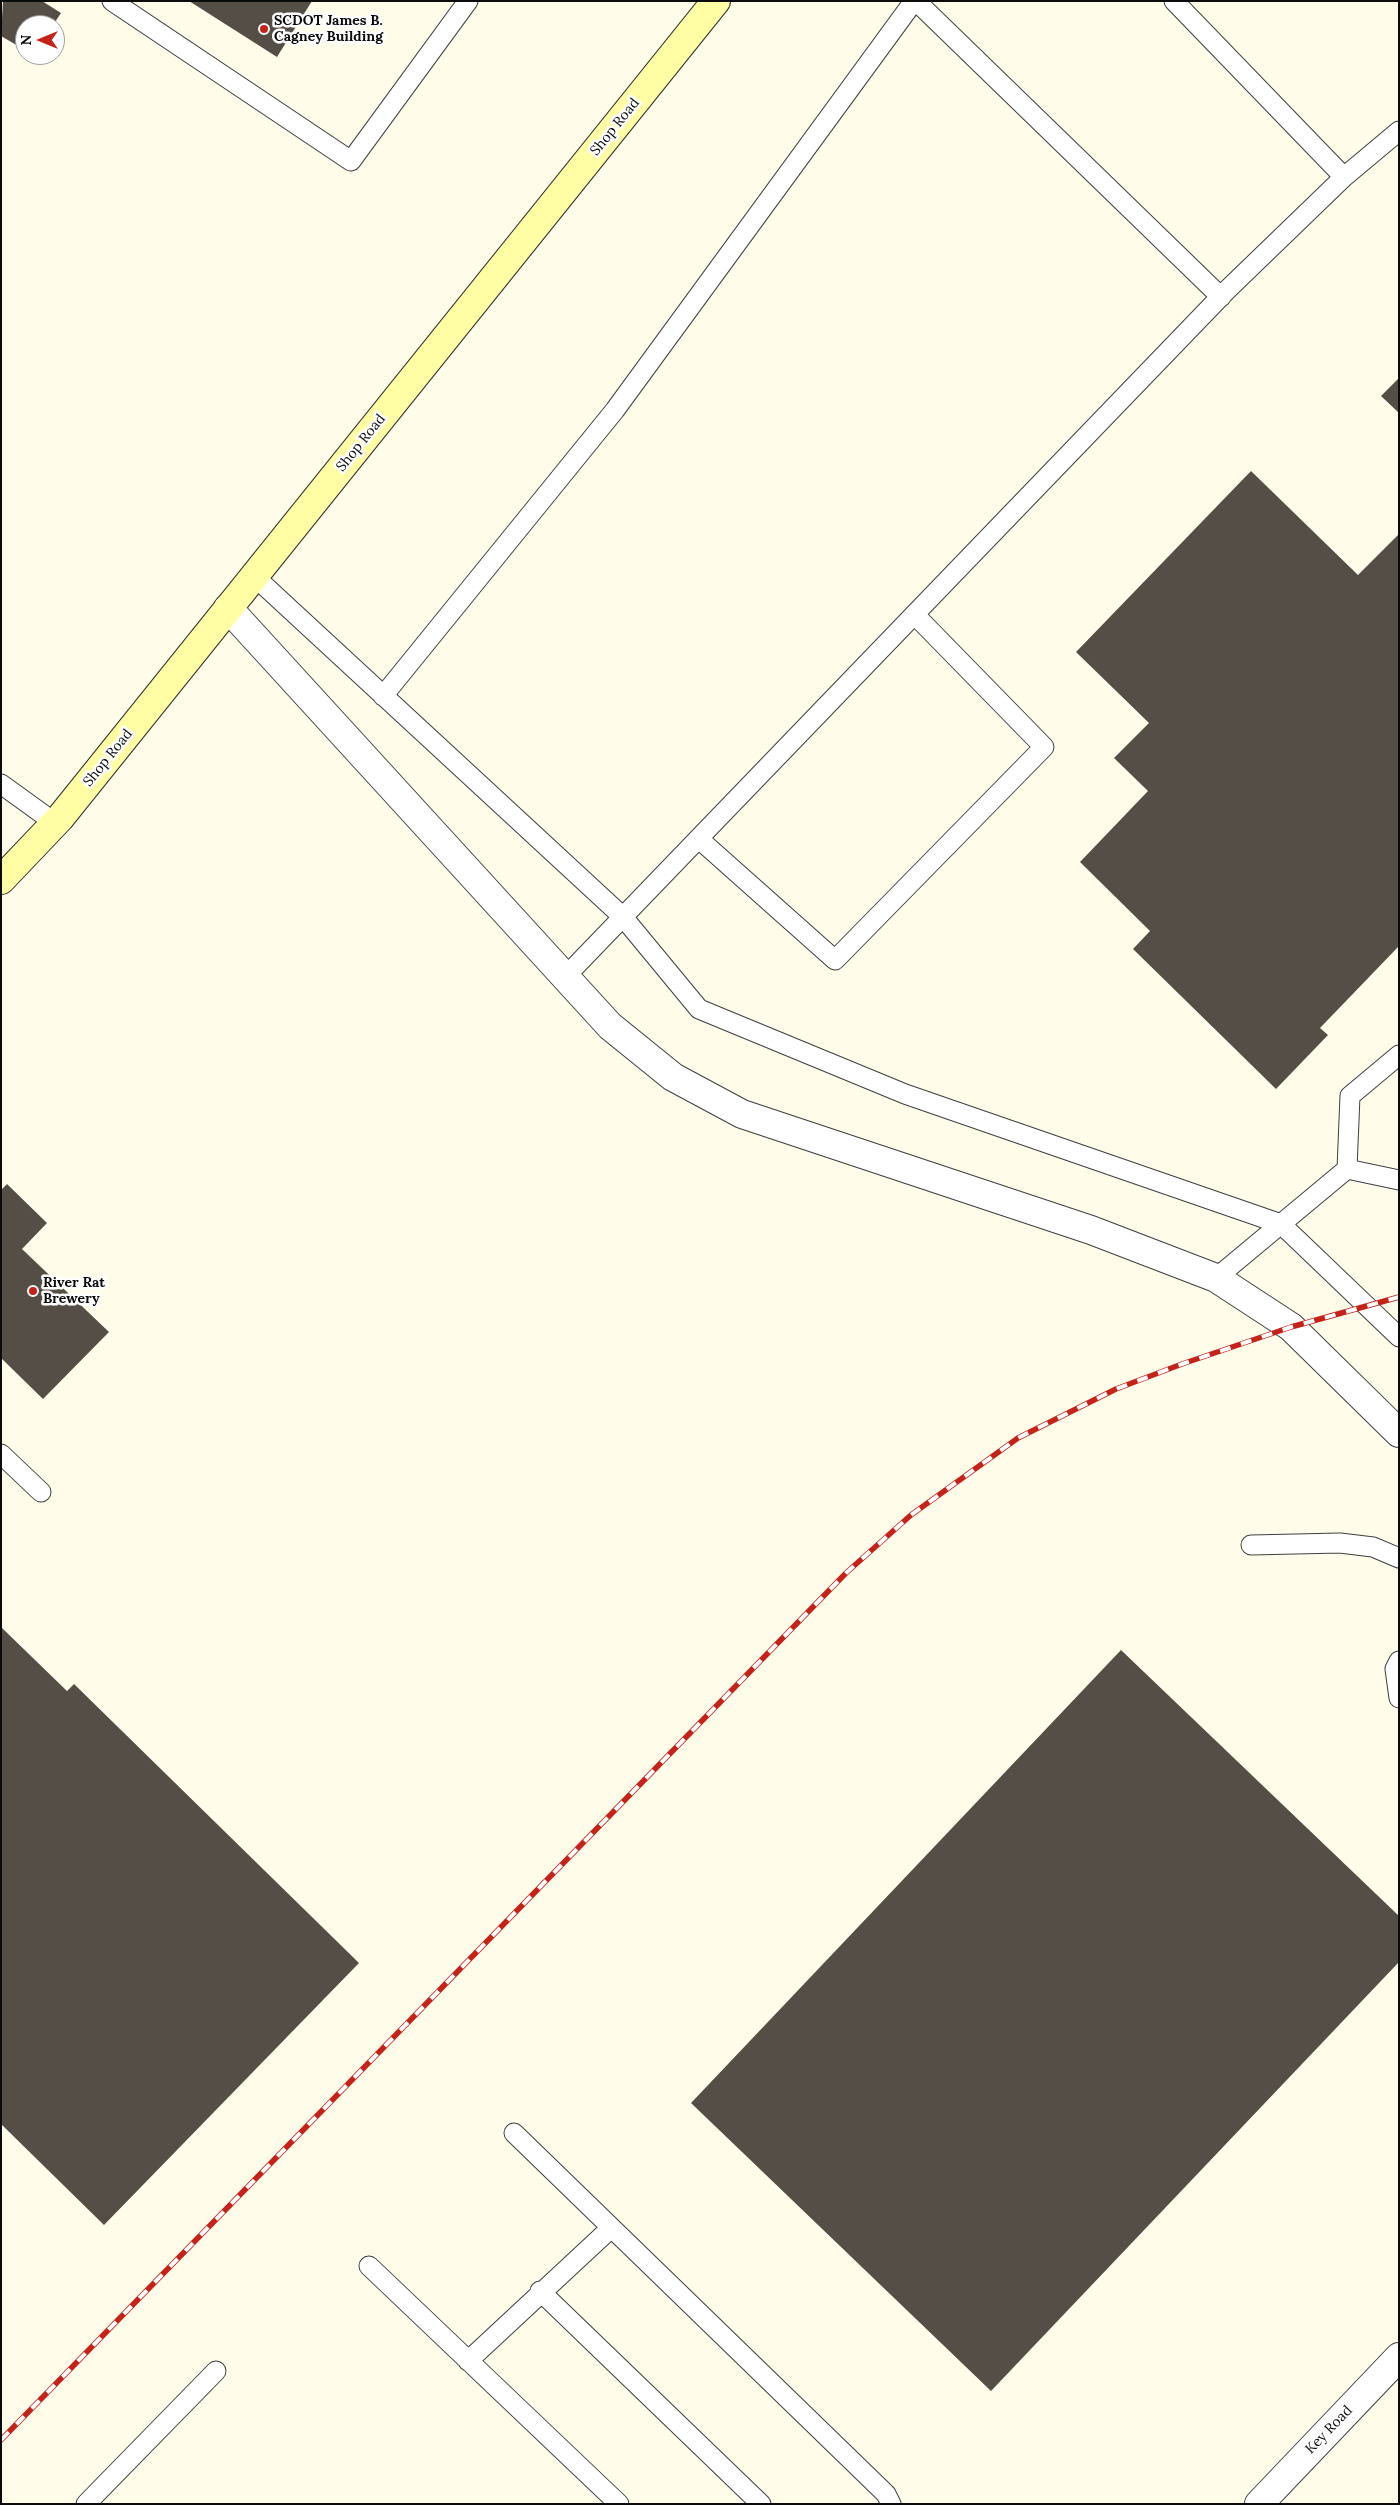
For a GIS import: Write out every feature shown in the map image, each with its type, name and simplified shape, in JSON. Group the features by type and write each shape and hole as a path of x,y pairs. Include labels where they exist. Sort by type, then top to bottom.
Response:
{"street":[{"name":"Shop Road","path":"1,880 55,823 716,1"},
{"path":"228,608 610,1026 673,1076 742,1114 1091,1230 1216,1278 1291,1328 1399,1434"},
{"name":"Key Road","path":"1259,2504 1399,2357"}],"lane":[{"path":"112,1 351,161 468,1"},
{"path":"383,696 615,410 915,1 1221,297"},
{"path":"1174,1 1344,177"},
{"path":"565,977 1221,297 1344,177 1399,131"},
{"path":"254,576 623,917 699,1009 905,1094 1281,1224 1399,1337"},
{"path":"699,839 835,960 1044,748 915,614"},
{"path":"1,784 55,823"},
{"path":"1216,1278 1347,1169 1350,1096 1399,1055"},
{"path":"1347,1169 1399,1180"},
{"path":"1,1454 41,1492"},
{"path":"1250,1545 1340,1543 1374,1547 1399,1558"},
{"path":"1399,1661 1395,1669 1399,1698"},
{"path":"514,2134 886,2494 891,2504"},
{"path":"468,2361 540,2291 611,2228"},
{"path":"369,2266 619,2504"},
{"path":"540,2291 761,2504"},
{"path":"86,2504 216,2371"}],"building":[{"path":"3,1 42,1 61,13 60,15 15,15 15,44 1,36"},
{"name":"SCDOT James B. Cagney Building","path":"189,1 312,1 277,57"},
{"path":"1399,378 1399,413 1381,396"},
{"path":"1251,471 1358,575 1399,534 1399,946 1320,1028 1328,1035 1276,1089 1133,949 1150,931 1080,862 1148,791 1114,758 1149,723 1076,652"},
{"name":"River Rat Brewery","path":"7,1184 47,1223 22,1249 109,1332 43,1399 1,1358 1,1190"},
{"path":"1,1627 67,1691 74,1684 359,1963 104,2225 1,2124"},
{"path":"1121,1650 1399,1916 1399,1962 991,2391 691,2103"}],"railway":[{"path":"1,2440 846,1573 911,1515 1018,1438 1116,1389 1182,1364 1291,1327 1399,1297"}],"place":[{"name":"SCDOT James B. Cagney Building","path":"264,29"},
{"name":"River Rat Brewery","path":"33,1291"}]}
